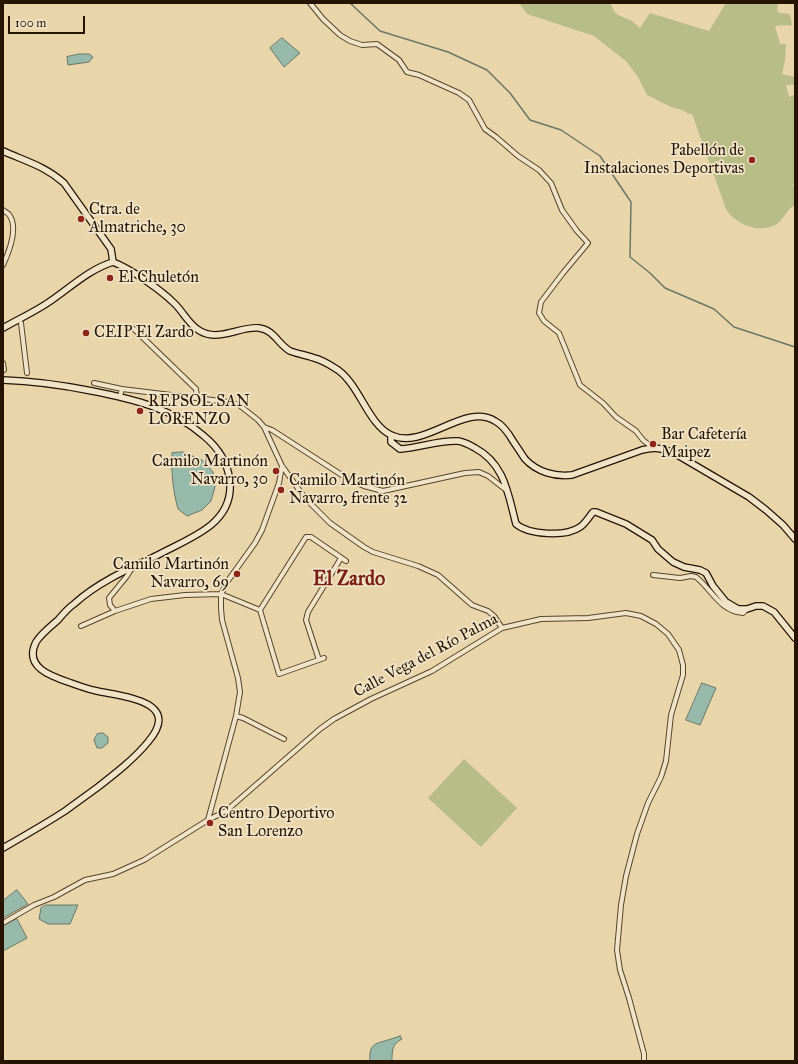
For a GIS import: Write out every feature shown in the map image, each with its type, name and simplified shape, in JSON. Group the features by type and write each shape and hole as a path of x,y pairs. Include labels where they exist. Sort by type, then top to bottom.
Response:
{"street":[{"path":"310,3 323,19 340,35 350,41 362,45 377,44 399,60 407,72 419,75 459,93 469,100 485,129 518,156 539,170 551,183 562,210 577,231 588,243 541,302 539,313 544,321 559,333 580,385 603,403 616,417 636,431 643,440 653,448"},
{"path":"3,151 38,165 54,174 64,183 111,249 113,262"},
{"path":"3,210 10,215 13,225 11,248 3,265"},
{"path":"3,328 45,305 86,275 103,265 113,262 125,267 169,298 191,324 201,332 216,335 231,334 258,328 273,334 290,351 326,362 340,372 354,386 373,418 391,435 400,438 421,436 472,417 485,416 496,421 508,432 526,459 537,468 549,474 561,477 572,476 642,450 662,448 674,453 749,497 783,525 795,539"},
{"path":"21,323 27,373"},
{"path":"134,329 196,389 197,398"},
{"path":"3,363 4,370"},
{"path":"3,380 53,383 120,396 147,403 164,410 195,428 208,439 220,453 228,470 231,488 228,502 222,513 211,524 192,537 132,567 100,586 75,603 37,641 33,652 34,661 40,669 51,676 93,690 144,702 153,708 159,715 159,725 154,736 140,752 114,774 65,811 3,848"},
{"path":"94,383 122,389 229,402 240,405 264,427 282,466 313,506 337,527 373,552 418,566 438,575 472,605 494,616 502,628"},
{"path":"120,396 122,389"},
{"path":"264,427 285,438 348,479 364,486 383,491 465,473 480,472 488,476 506,490"},
{"path":"391,435 391,442 400,449 458,441 469,444 482,451 493,461 503,476 516,524 522,528 537,532 564,532 581,526 593,512 626,524 652,540 658,549 673,562 684,567 700,570 706,573 713,586 726,602 738,609 747,609 756,606 769,608 795,638"},
{"path":"208,820 236,716 240,692 238,678 222,620 221,594 227,582 255,543 262,530 279,483 282,466"},
{"path":"341,558 308,612 306,620 322,659 279,674 260,610 306,537 311,537 341,558 346,562"},
{"path":"115,611 110,605 109,598 128,576 132,567"},
{"path":"653,575 680,578 691,576 696,577 727,609 735,613 743,613 747,609"},
{"path":"81,626 115,611 151,599 185,595 221,594 260,610"},
{"name":"Calle Vega del Río Palma","path":"3,923 34,905 54,897 85,880 113,874 144,860 208,820 226,811 320,729 334,719 371,699 432,671 502,628 541,619 588,618 626,613 641,616 656,624 668,634 679,650 683,665 683,675 671,715 666,761 661,777 648,802 636,834 626,876 619,920 617,950 620,970 644,1054 644,1061"},
{"path":"236,716 243,718 284,739"}],"green space":[{"path":"519,3 610,3 618,15 632,21 640,28 650,13 709,31 726,3 778,3 777,11 779,13 790,14 792,24 791,26 775,26 780,44 786,44 782,74 795,77 795,85 786,85 789,97 794,95 795,97 795,183 793,184 795,190 795,205 790,208 778,223 772,226 757,228 742,224 736,220 726,209 692,114 671,107 647,95 638,77 626,61 594,36 527,14"},
{"path":"464,759 517,808 481,847 428,798"}],"shaded area":[{"path":"282,38 300,53 284,67 270,48"},
{"path":"79,54 89,54 93,57 89,62 68,65 67,57"},
{"path":"183,452 202,460 213,472 215,487 211,501 202,510 187,516 178,509 172,474 172,453"},
{"path":"702,683 716,688 700,725 686,720"},
{"path":"103,733 108,737 108,743 102,748 97,748 94,740 97,734"},
{"path":"17,890 28,904 3,918 3,901"},
{"path":"46,905 78,905 70,924 48,924 39,919 41,908"},
{"path":"17,919 27,938 3,951 3,926"},
{"path":"400,1036 402,1039 396,1043 393,1048 392,1061 370,1061 370,1051 373,1046"}],"waterway":[{"path":"350,3 380,31 448,52 487,70 510,93 530,120 561,130 600,156 631,202 630,257 650,273 665,288 714,309 734,327 795,347"}],"place":[{"name":"Pabellón de Instalaciones Deportivas","path":"752,160"},
{"name":"Ctra. de Almatriche, 30","path":"81,219"},
{"name":"El Chuletón","path":"110,278"},
{"name":"CEIP El Zardo","path":"86,333"},
{"name":"REPSOL SAN LORENZO","path":"140,411"},
{"name":"Bar Cafetería Maipez","path":"653,444"},
{"name":"Camilo Martinón Navarro, 30","path":"276,471"},
{"name":"Camilo Martinón Navarro, frente 32","path":"281,490"},
{"name":"Camilo Martinón Navarro, 69","path":"237,574"},
{"name":"Centro Deportivo San Lorenzo","path":"210,823"}],"district":[{"name":"El Zardo","path":"349,580"}]}
